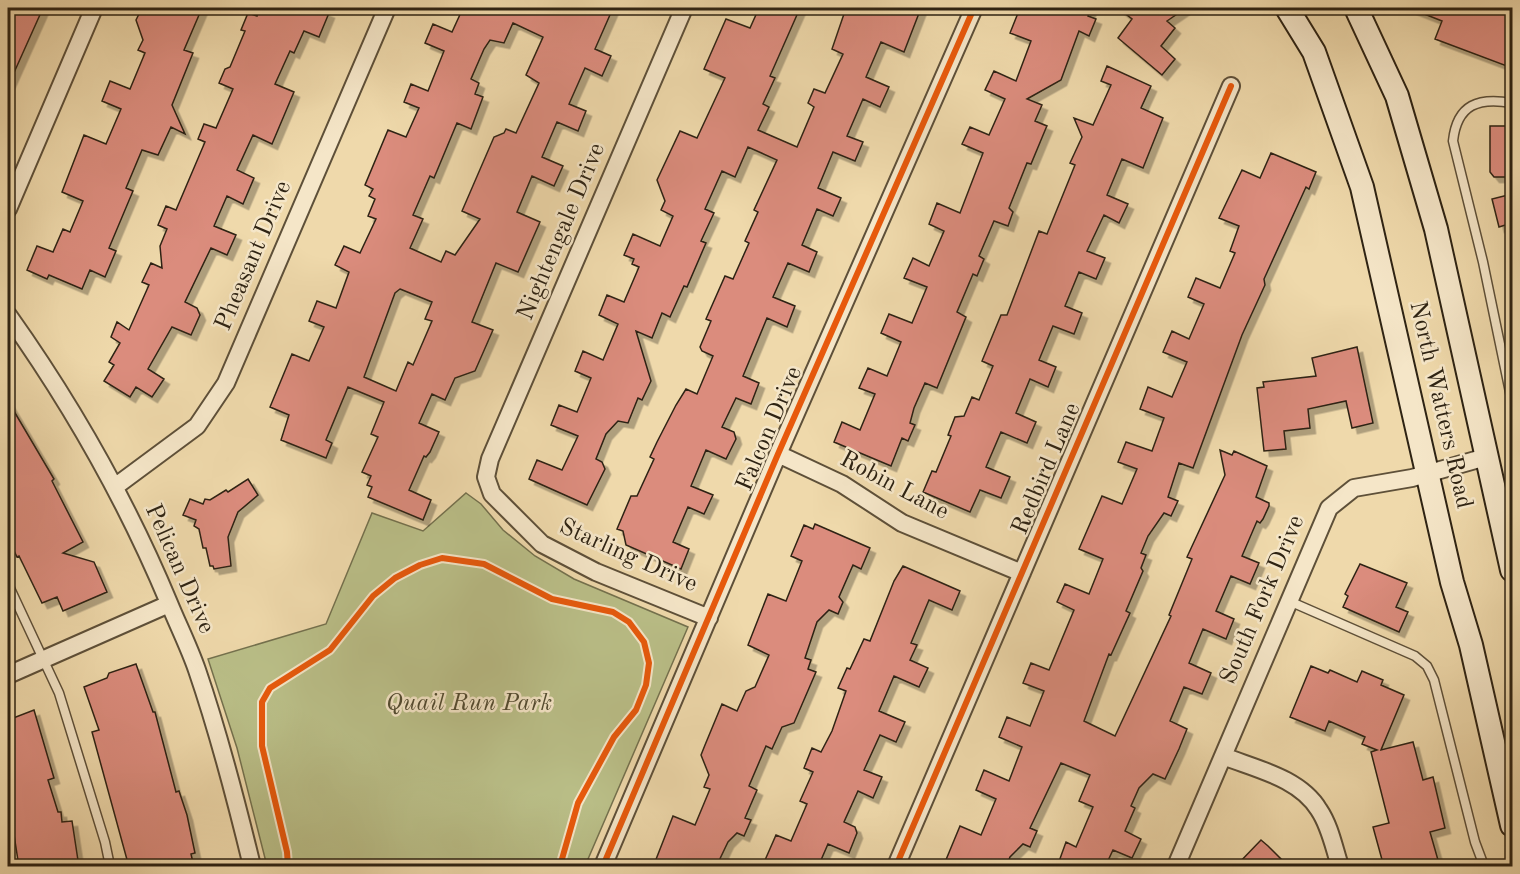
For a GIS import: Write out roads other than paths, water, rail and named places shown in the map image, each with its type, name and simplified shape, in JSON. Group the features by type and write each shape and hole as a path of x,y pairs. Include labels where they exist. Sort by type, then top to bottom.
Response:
{"main road":[{"name":"North Watters Road","path":"1287,8 1314,52 1362,186 1452,582 1471,645 1512,825"},
{"name":"North Watters Road","path":"1356,8 1397,96 1433,218 1512,570"}],"street":[{"path":"8,210 94,8"},
{"name":"Pheasant Drive","path":"116,486 197,426 226,383 387,8"},
{"name":"Nightengale Drive","path":"486,477 495,448 684,8"},
{"name":"Falcon Drive","path":"603,867 778,454 974,8"},
{"name":"Redbird Lane","path":"896,867 1231,86"},
{"name":"Pelican Drive","path":"8,315 79,424 116,486 146,548 196,667 218,733 252,867"},
{"name":"Robin Lane","path":"778,454 842,484 902,523 1022,573"},
{"name":"South Fork Drive","path":"1176,867 1288,601 1326,515 1338,499 1354,488 1429,473 1486,457"},
{"name":"Starling Drive","path":"486,477 492,494 542,544 596,572 709,618"},
{"path":"8,675 169,604"},
{"path":"1223,756 1282,779 1303,791 1319,809 1340,867"}],"lane":[{"path":"1512,103 1494,99 1481,101 1470,107 1455,128 1454,141 1470,203 1512,402"},
{"path":"8,584 59,693 105,842 110,867"},
{"path":"1288,601 1415,656 1427,666 1434,680 1474,842 1484,867"}],"park label":[{"name":"Quail Run Park","path":"469,704"}]}
